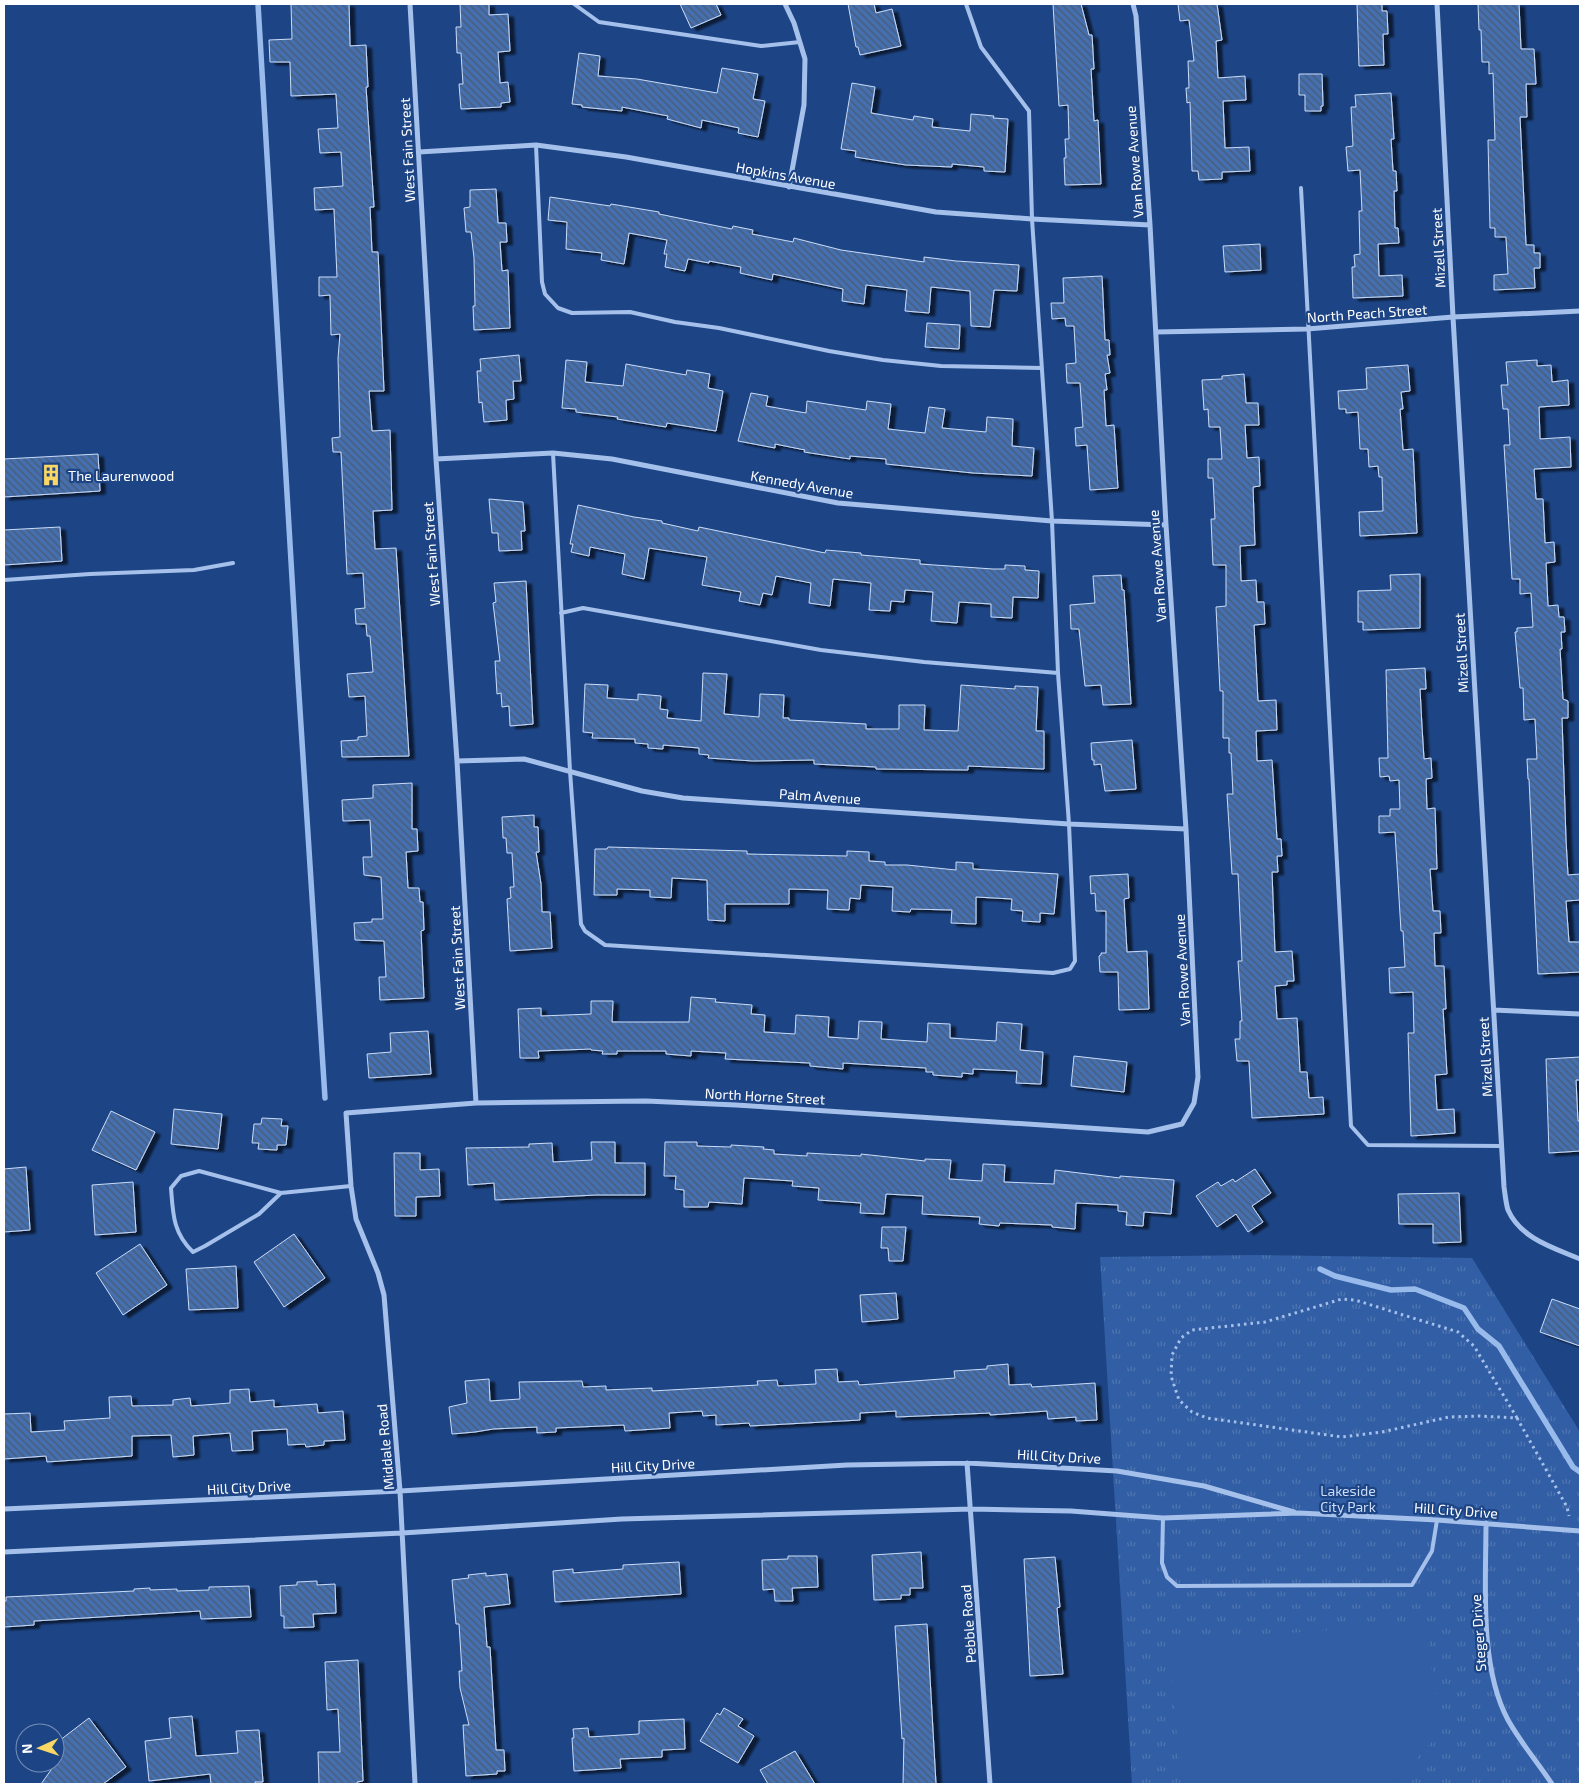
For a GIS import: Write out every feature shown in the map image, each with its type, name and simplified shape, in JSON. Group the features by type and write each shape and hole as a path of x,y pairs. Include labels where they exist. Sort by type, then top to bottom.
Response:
{"street":[{"name":"West Fain Street","path":"410,4 436,459 457,761 476,1103"},
{"path":"785,4 794,23 805,59 804,105 789,187"},
{"name":"Van Rowe Avenue","path":"1133,4 1136,16 1150,225 1166,525 1186,829 1198,1077 1194,1103 1182,1124"},
{"name":"Mizell Street","path":"1436,4 1504,1187 1508,1210 1521,1229 1537,1241 1580,1259"},
{"name":"Hopkins Avenue","path":"419,152 536,145 626,157 936,212 1032,220 1150,225"},
{"name":"North Peach Street","path":"1156,332 1307,329 1453,317 1580,311"},
{"name":"Kennedy Avenue","path":"436,459 553,453 612,459 838,503 1052,520 1166,525"},
{"name":"Palm Avenue","path":"457,761 524,759 642,791 683,798 1068,824 1186,829"},
{"path":"1494,1010 1580,1014"},
{"name":"North Horne Street","path":"346,1113 476,1103 646,1101 1148,1132 1182,1124"},
{"name":"Middale Road","path":"346,1113 351,1186 356,1219 378,1273 384,1295 400,1491 415,1784"},
{"name":"Hill City Drive","path":"4,1509 400,1491 847,1466 967,1463 1117,1471 1204,1486 1299,1514"},
{"name":"Pebble Road","path":"967,1463 990,1784"},
{"name":"Hill City Drive","path":"4,1552 402,1533 622,1519 971,1508 1071,1511 1162,1518 1299,1514 1437,1520 1580,1531"},
{"name":"Steger Drive","path":"1486,1523 1487,1634 1494,1683 1508,1720 1552,1784"}],"lane":[{"path":"574,4 599,22 761,46 800,42"},
{"path":"553,453 570,771 581,924 585,931 605,945 1043,973 1064,971 1070,968 1075,961 1058,674 1052,520 1032,220 1029,111 981,47 966,4"},
{"path":"536,145 542,282 545,294 558,308 572,313 630,312 883,360 941,366 1042,368"},
{"path":"1301,188 1307,329 1351,1126 1368,1145 1501,1146"},
{"path":"4,580 194,570 232,564"},
{"path":"561,613 584,608 821,650 924,662 1058,674"},
{"path":"281,1193 259,1214 193,1252 182,1241 173,1216 171,1188 181,1176 199,1171 281,1193 351,1186"},
{"path":"1162,1518 1162,1563 1167,1577 1176,1586 1412,1585 1432,1551 1437,1520"}],"path":[{"path":"1517,1418 1450,1417 1382,1432 1342,1437 1207,1418 1192,1412 1179,1400 1171,1376 1172,1355 1181,1338 1192,1330 1265,1322 1342,1298 1355,1300 1458,1332 1474,1346 1517,1418 1567,1507 1569,1516"}],"green space":[{"name":"Lakeside City Park","path":"1255,1255 1472,1258 1580,1432 1580,1784 1132,1784 1100,1257"},
{"path":"1426,1624 1440,1733 1393,1784 1181,1784 1170,1654 1180,1640"}],"building":[{"path":"291,4 349,4 350,46 366,45 368,87 366,87 374,207 370,207 372,252 378,252 384,391 369,391 372,431 390,430 392,510 373,511 375,549 396,548 409,756 342,757 341,741 358,740 358,737 367,736 365,696 349,697 347,674 373,672 370,636 367,636 366,624 356,624 355,609 365,608 363,573 347,574 341,452 333,452 332,438 340,437 338,358 340,334 331,335 330,295 319,296 319,277 337,277 334,209 315,210 314,188 343,186 341,152 320,153 318,129 338,128 336,94 291,96 290,62 270,62 269,40 292,39"},
{"path":"460,4 489,4 489,15 508,14 510,51 498,52 500,83 508,82 510,102 501,103 501,107 461,109 459,84 463,84 461,53 457,53 456,27 461,27"},
{"path":"680,4 716,4 721,15 691,28"},
{"path":"848,4 874,4 876,13 892,9 901,46 860,55 858,47 856,47"},
{"path":"1053,4 1081,4 1089,35 1092,35 1094,69 1091,69 1094,121 1098,120 1101,184 1065,185 1065,139 1069,139 1068,105 1059,106"},
{"path":"1178,4 1217,4 1222,40 1216,41 1218,78 1245,76 1246,100 1223,101 1225,148 1249,147 1250,171 1222,172 1222,179 1199,180 1198,171 1192,171 1190,102 1187,103 1186,88 1189,88 1188,61 1194,61 1189,20 1180,21"},
{"path":"1357,4 1382,4 1382,11 1387,11 1388,34 1383,34 1384,65 1359,66"},
{"path":"1478,4 1519,4 1521,49 1534,49 1536,84 1526,84 1527,117 1520,117 1526,245 1534,245 1534,253 1540,253 1540,268 1534,268 1535,288 1494,290 1494,275 1508,274 1506,237 1495,237 1495,228 1490,228 1488,140 1495,140 1493,73 1489,74 1489,62 1482,62"},
{"path":"579,53 600,56 598,76 637,79 717,93 722,68 758,74 753,99 765,101 758,137 738,133 739,128 702,120 701,128 667,119 668,116 622,107 622,111 582,107 582,105 572,104"},
{"path":"1299,74 1322,74 1323,106 1321,106 1321,111 1305,111 1305,95 1299,95"},
{"path":"852,83 875,87 871,113 913,120 914,116 933,119 932,127 970,131 971,114 1008,119 1005,172 984,171 984,167 952,164 952,167 906,165 855,157 856,151 841,149"},
{"path":"1391,93 1394,139 1391,139 1393,171 1396,171 1397,191 1394,191 1395,228 1398,228 1399,243 1378,244 1379,276 1402,275 1403,296 1353,298 1352,267 1355,267 1354,255 1360,254 1359,211 1362,211 1360,170 1348,171 1346,147 1353,146 1351,107 1356,107 1355,95"},
{"path":"496,189 498,223 506,223 507,242 500,242 502,271 508,270 510,328 474,330 474,258 471,232 466,232 464,208 470,207 470,190"},
{"path":"550,197 659,212 659,214 732,229 733,226 753,230 752,234 793,242 794,238 841,250 924,262 924,257 1019,265 1017,291 994,290 990,327 971,326 970,291 931,287 929,313 905,311 907,290 866,285 864,304 842,301 843,289 773,274 772,280 740,273 741,267 688,259 685,271 665,267 667,254 664,254 667,240 629,233 624,264 601,260 602,253 566,249 567,222 548,220"},
{"path":"1260,244 1261,270 1225,272 1223,246"},
{"path":"1102,276 1105,340 1109,340 1110,355 1107,355 1110,373 1105,374 1107,390 1104,390 1106,426 1114,425 1118,488 1090,490 1087,445 1076,446 1075,428 1083,427 1080,383 1067,383 1066,364 1076,363 1074,326 1066,326 1065,318 1052,319 1051,303 1064,303 1063,278"},
{"path":"927,323 960,325 959,349 925,347"},
{"path":"519,355 521,381 513,381 514,399 506,400 507,420 484,422 482,402 479,403 477,371 481,371 480,359"},
{"path":"566,360 587,362 585,382 623,386 626,364 686,375 687,370 710,374 708,388 723,391 716,431 667,423 666,427 617,419 618,417 576,412 576,409 562,408"},
{"path":"1537,360 1537,366 1551,365 1552,382 1568,380 1569,405 1539,407 1540,439 1570,437 1571,467 1534,469 1536,499 1543,499 1545,543 1554,542 1555,562 1546,563 1548,606 1558,605 1559,617 1564,617 1565,632 1561,632 1562,649 1560,649 1563,699 1568,701 1568,718 1562,718 1568,875 1580,874 1580,900 1566,901 1569,942 1580,942 1580,972 1538,974 1527,759 1537,759 1535,719 1524,720 1523,688 1520,688 1515,632 1517,632 1517,628 1533,627 1531,593 1520,594 1520,579 1512,579 1504,445 1510,445 1508,409 1503,409 1501,385 1508,385 1506,362"},
{"path":"1408,365 1410,391 1401,392 1403,409 1400,409 1403,450 1413,449 1417,533 1360,536 1359,512 1383,511 1382,477 1379,477 1378,466 1369,467 1368,449 1360,449 1358,412 1346,413 1346,409 1339,409 1338,391 1367,389 1366,368"},
{"path":"1244,374 1246,403 1258,403 1259,425 1245,425 1247,458 1259,457 1260,486 1253,487 1255,545 1240,546 1241,581 1256,580 1257,602 1264,602 1265,624 1254,625 1258,701 1276,700 1277,730 1256,731 1257,761 1272,760 1277,839 1281,839 1282,856 1277,856 1278,872 1272,872 1275,952 1292,951 1294,981 1287,981 1287,985 1275,986 1277,1019 1297,1018 1300,1072 1307,1072 1309,1098 1323,1097 1324,1114 1252,1118 1249,1061 1237,1061 1235,1039 1240,1039 1240,1021 1242,1021 1238,961 1242,961 1238,874 1232,874 1227,794 1233,794 1231,753 1229,753 1229,738 1223,738 1223,691 1220,691 1216,607 1226,606 1226,565 1213,565 1211,519 1215,519 1213,478 1208,478 1208,459 1222,459 1220,427 1209,427 1208,409 1204,410 1202,380 1222,379 1222,376"},
{"path":"751,393 768,396 766,406 806,413 807,401 866,410 867,401 891,404 888,429 925,433 929,407 945,409 942,428 986,432 987,417 1013,419 1012,446 1034,448 1032,476 973,473 886,464 886,459 850,456 850,459 804,452 805,450 775,444 775,448 738,441"},
{"name":"The Laurenwood","path":"98,454 100,491 4,497 4,459"},
{"path":"489,499 523,502 525,531 521,531 522,550 499,551 498,533 492,533"},
{"path":"578,505 662,521 662,523 698,531 699,527 825,553 826,550 861,553 861,555 920,560 920,564 993,569 1005,569 1005,565 1025,566 1025,570 1039,571 1038,598 1013,597 1012,618 991,617 991,604 959,602 957,623 931,621 933,592 905,590 904,602 891,601 890,611 869,610 871,583 833,579 830,606 809,603 811,583 776,576 772,595 763,593 760,605 739,601 741,592 702,585 707,557 649,548 644,579 622,574 625,554 590,547 589,556 571,552 573,544 570,544"},
{"path":"60,527 62,561 4,565 4,530"},
{"path":"1420,574 1420,628 1363,630 1363,622 1358,622 1358,591 1391,590 1390,575"},
{"path":"1121,575 1122,590 1124,590 1131,704 1103,705 1101,685 1085,686 1079,629 1071,629 1070,605 1095,603 1093,576"},
{"path":"526,581 533,724 510,726 509,706 502,707 501,693 497,694 495,661 500,661 493,603 496,602 494,583"},
{"path":"1425,668 1426,689 1420,689 1422,727 1424,759 1431,758 1432,778 1426,779 1427,809 1435,808 1437,869 1430,869 1433,911 1440,911 1441,933 1434,933 1435,966 1444,966 1446,1009 1443,1009 1447,1074 1435,1075 1437,1110 1454,1109 1455,1133 1411,1136 1408,1033 1414,1033 1413,992 1390,993 1389,968 1405,967 1403,931 1401,931 1395,832 1379,833 1379,816 1390,816 1390,809 1400,809 1399,780 1390,781 1389,776 1380,777 1379,758 1388,758 1386,670"},
{"path":"703,673 727,674 724,714 759,717 760,694 784,695 783,718 789,718 789,720 866,724 866,729 899,729 899,705 925,705 924,730 958,731 961,685 1015,689 1015,686 1038,687 1036,731 1044,731 1044,769 968,766 968,770 876,769 876,767 814,764 814,760 753,761 708,758 709,755 699,754 699,748 663,745 663,749 648,748 648,744 635,743 635,739 592,738 593,733 583,732 585,684 608,685 607,698 638,700 638,694 661,696 660,709 668,710 667,718 701,721"},
{"path":"1132,740 1136,789 1105,791 1101,764 1094,765 1094,760 1092,760 1091,743"},
{"path":"412,783 412,829 417,829 418,851 406,852 408,888 419,888 420,902 423,902 424,930 421,931 424,998 380,1000 379,977 386,977 384,941 355,940 354,923 372,922 372,919 383,919 381,877 364,875 363,857 372,857 370,820 343,821 342,800 373,798 373,785"},
{"path":"534,815 534,827 538,827 539,852 536,852 541,884 542,912 550,912 552,948 510,951 507,899 511,898 510,887 514,887 512,853 507,853 506,838 503,838 502,817"},
{"path":"608,847 747,851 747,854 847,856 847,851 869,852 869,861 885,862 885,865 907,865 956,870 956,862 973,863 973,869 1058,874 1054,914 1040,913 1040,922 1022,921 1023,911 1011,910 1012,899 976,897 976,924 951,923 952,910 911,909 910,912 892,911 893,887 861,885 860,899 850,898 849,910 827,909 828,890 789,889 789,904 725,904 725,921 708,920 707,880 672,878 671,898 650,897 650,890 617,889 617,895 594,895 595,849 607,849"},
{"path":"1128,874 1129,898 1124,899 1127,952 1147,951 1149,1009 1119,1010 1118,972 1100,972 1099,956 1101,953 1106,953 1106,911 1096,911 1095,893 1091,894 1090,876"},
{"path":"691,997 716,999 715,1002 752,1005 751,1014 765,1015 764,1032 795,1034 796,1015 829,1017 828,1037 858,1039 859,1021 882,1022 881,1039 927,1042 928,1023 950,1024 950,1038 996,1041 997,1022 1022,1024 1020,1050 1043,1052 1041,1084 1016,1083 1017,1071 973,1069 973,1074 962,1073 962,1077 933,1075 933,1072 926,1072 926,1068 843,1063 843,1069 810,1066 810,1063 725,1059 726,1053 691,1051 691,1056 666,1054 666,1051 617,1051 617,1054 602,1054 603,1051 591,1049 538,1051 539,1058 520,1058 518,1009 541,1008 541,1016 591,1014 591,1001 613,1001 612,1022 689,1022"},
{"path":"428,1031 431,1074 369,1078 367,1054 391,1052 390,1033"},
{"path":"1074,1056 1127,1062 1124,1092 1071,1086"},
{"path":"1580,1057 1580,1080 1576,1080 1578,1121 1580,1121 1580,1151 1549,1153 1546,1059"},
{"path":"174,1109 222,1114 218,1149 171,1144"},
{"path":"111,1111 155,1132 136,1170 92,1150"},
{"path":"262,1118 282,1119 281,1126 288,1126 286,1145 277,1145 277,1150 258,1149 259,1143 252,1143 254,1124 261,1124"},
{"path":"591,1142 615,1142 615,1163 645,1163 645,1195 596,1195 495,1200 494,1183 468,1185 466,1148 529,1147 529,1144 552,1143 553,1162 592,1160"},
{"path":"665,1142 697,1142 697,1146 731,1147 731,1145 764,1147 763,1149 774,1150 774,1154 807,1156 807,1153 861,1156 861,1154 925,1161 925,1159 951,1160 949,1179 982,1181 983,1164 1005,1165 1004,1182 1054,1184 1055,1170 1120,1178 1120,1176 1174,1180 1171,1214 1144,1212 1143,1226 1126,1225 1127,1212 1118,1211 1118,1205 1076,1203 1075,1229 1052,1227 1052,1225 1000,1223 999,1226 979,1224 980,1217 922,1214 923,1196 886,1194 884,1214 860,1213 861,1203 818,1200 819,1188 792,1186 793,1181 744,1178 742,1204 709,1202 708,1207 684,1207 684,1190 675,1189 676,1176 664,1176"},
{"path":"394,1153 420,1153 420,1170 439,1169 440,1196 416,1197 416,1216 395,1216"},
{"path":"26,1167 30,1230 4,1232 4,1169"},
{"path":"1255,1169 1271,1193 1252,1206 1263,1222 1248,1232 1236,1214 1217,1227 1196,1196 1218,1182 1221,1186 1233,1179 1235,1182"},
{"path":"133,1182 136,1232 95,1235 92,1185"},
{"path":"1459,1193 1461,1242 1433,1243 1433,1224 1399,1224 1398,1194"},
{"path":"882,1227 906,1227 903,1261 889,1261 888,1248 881,1248"},
{"path":"294,1234 325,1278 284,1307 254,1262"},
{"path":"140,1244 167,1285 123,1315 96,1273"},
{"path":"236,1266 238,1308 189,1310 186,1269"},
{"path":"896,1293 898,1319 862,1322 860,1295"},
{"path":"1552,1299 1580,1309 1580,1346 1540,1332"},
{"path":"1008,1364 1009,1385 1031,1384 1032,1387 1095,1383 1097,1420 1076,1421 1076,1417 1048,1419 1047,1411 990,1415 990,1413 896,1417 896,1411 860,1413 860,1420 750,1426 749,1423 716,1425 716,1415 703,1416 702,1411 669,1413 670,1428 625,1431 624,1425 556,1428 556,1432 537,1433 537,1427 493,1429 452,1434 449,1407 467,1403 465,1381 489,1379 490,1401 520,1399 519,1382 582,1381 583,1387 606,1386 606,1390 652,1388 652,1391 758,1385 757,1381 777,1380 778,1386 816,1384 815,1370 837,1369 838,1382 858,1381 859,1385 955,1378 954,1371 987,1369 987,1366"},
{"path":"249,1389 250,1402 274,1400 274,1407 317,1404 318,1413 343,1411 345,1440 324,1441 324,1445 306,1447 305,1444 288,1445 287,1429 252,1431 253,1450 232,1451 230,1433 193,1436 194,1455 173,1457 171,1435 132,1436 132,1456 47,1462 46,1456 4,1459 4,1414 30,1413 31,1432 65,1430 64,1421 110,1418 109,1397 131,1396 132,1406 173,1405 173,1400 190,1398 191,1406 230,1403 230,1390"},
{"path":"921,1552 923,1588 910,1588 910,1595 901,1595 901,1599 874,1600 872,1555"},
{"path":"788,1556 817,1556 818,1587 792,1588 793,1601 775,1601 774,1589 763,1590 762,1560 788,1559"},
{"path":"1055,1557 1060,1607 1057,1608 1063,1674 1030,1676 1024,1559"},
{"path":"679,1562 681,1594 555,1602 553,1571 573,1569 573,1573 623,1569 623,1565"},
{"path":"486,1573 486,1576 507,1574 510,1604 484,1607 487,1647 490,1647 496,1750 504,1750 505,1771 497,1771 497,1774 466,1776 463,1725 469,1725 460,1688 459,1671 462,1671 459,1624 456,1624 452,1580 469,1578 468,1575"},
{"path":"317,1581 317,1585 335,1584 336,1613 313,1614 314,1627 284,1628 284,1616 281,1616 280,1586 297,1585 297,1582"},
{"path":"249,1586 251,1617 201,1619 200,1611 34,1621 34,1625 4,1627 4,1601 6,1601 6,1597 134,1591 134,1589 150,1588 150,1590 177,1589 177,1591 209,1590 209,1587"},
{"path":"927,1624 936,1784 903,1784 904,1738 902,1739 895,1626"},
{"path":"358,1660 363,1781 357,1782 357,1784 319,1784 318,1752 340,1752 338,1709 327,1710 325,1662"},
{"path":"724,1708 743,1719 738,1726 754,1736 738,1763 700,1741 717,1713 720,1715"},
{"path":"192,1716 196,1756 238,1753 236,1731 259,1730 263,1782 255,1782 256,1784 211,1784 210,1774 149,1781 145,1741 171,1738 169,1718"},
{"path":"89,1718 126,1767 103,1784 41,1784 49,1773 65,1773 65,1736"},
{"path":"684,1719 685,1749 662,1750 662,1757 620,1759 621,1768 574,1771 573,1729 588,1728 589,1737 639,1734 639,1721"},
{"path":"795,1751 815,1784 768,1784 760,1770"}],"waterway":[{"path":"258,4 325,1098"},
{"path":"1320,1269 1335,1276 1391,1290 1415,1289 1464,1308 1478,1329 1499,1346 1573,1467 1580,1472"}],"place":[{"name":"The Laurenwood","path":"51,475"}]}
